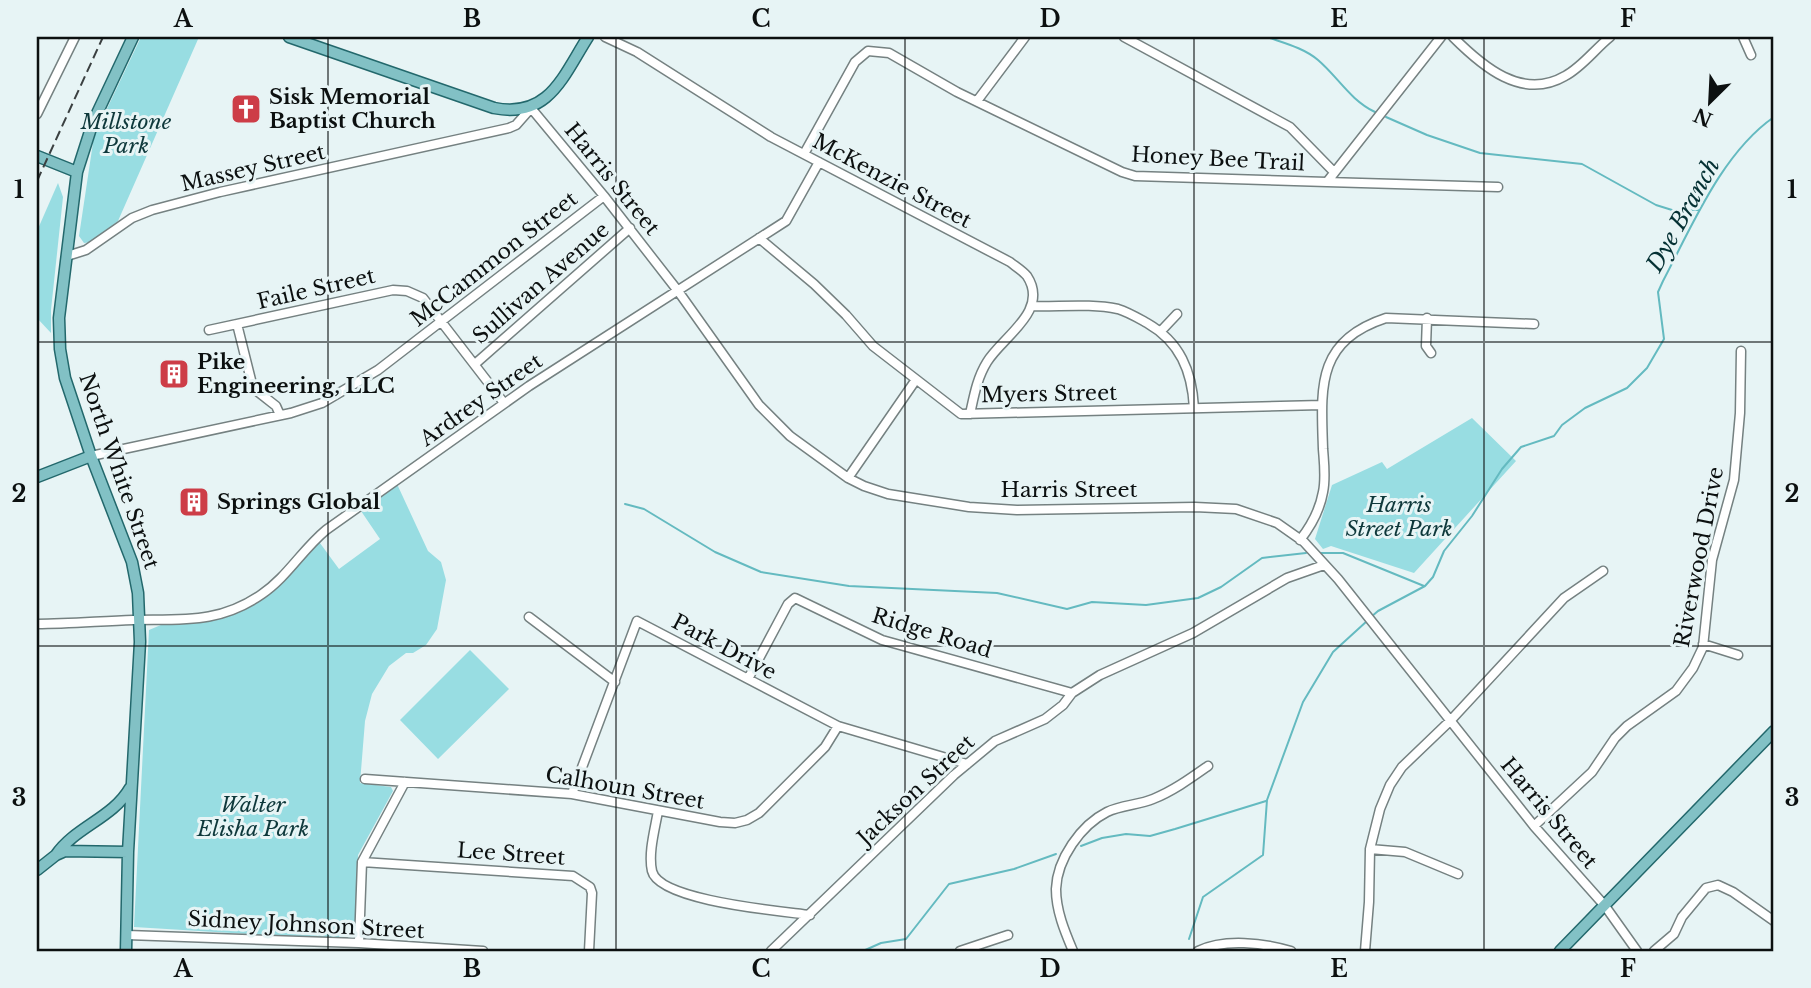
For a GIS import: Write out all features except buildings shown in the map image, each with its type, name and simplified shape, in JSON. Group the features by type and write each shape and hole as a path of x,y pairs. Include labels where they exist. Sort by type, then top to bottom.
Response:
{"main road":[{"name":"North White Street","path":"126,951 128,852 140,620 137,582 67,385 60,349 60,318 77,172 93,122 133,37"},
{"path":"289,37 509,111 531,108 553,91 587,37"},
{"path":"37,156 77,172"},
{"path":"37,477 90,456"},
{"path":"1560,951 1774,731"},
{"path":"37,870 56,855 64,843 122,802 132,784"},
{"path":"56,855 77,850 128,852"}],"street":[{"path":"37,114 75,37"},
{"name":"McKenzie Street","path":"605,37 638,52 771,137 1010,262 1027,275 1031,288 1031,306"},
{"path":"977,101 1025,37"},
{"path":"1124,37 1290,127 1334,172"},
{"name":"Honey Bee Trail","path":"804,154 855,62 868,51 890,53 957,92 1104,165 1135,176 1327,182 1441,37"},
{"path":"1453,37 1478,61 1525,86 1547,83 1566,76 1610,37"},
{"path":"1743,37 1751,55"},
{"name":"Harris Street","path":"531,108 678,291 759,405 790,436 848,478 888,494 969,507 1017,510 1195,507 1236,509 1277,523 1300,540 1367,614 1534,826 1605,906 1637,951"},
{"name":"Massey Street","path":"68,256 86,250 132,218 152,210 224,191 509,128 516,125 531,108"},
{"name":"Ardrey Street","path":"37,624 197,620 226,613 251,601 284,576 314,540 326,530 504,404 786,221 819,162"},
{"path":"1327,182 1499,187"},
{"name":"McCammon Street","path":"90,456 280,415 322,403 354,386 443,322 604,196"},
{"name":"Sullivan Avenue","path":"475,364 629,228"},
{"name":"Myers Street","path":"758,238 830,300 873,346 961,414 1322,405"},
{"name":"Faile Street","path":"209,330 393,290 407,291 423,298 504,404"},
{"path":"970,414 978,381 986,364 997,348 1030,313 1031,306 1118,309 1161,331 1186,363 1193,390 1194,408"},
{"path":"1161,331 1177,314"},
{"path":"1300,540 1314,518 1323,494 1321,393 1334,352 1346,339 1367,324 1386,318 1534,324"},
{"path":"1427,318 1426,346 1431,354"},
{"path":"237,324 253,388 276,406 280,415"},
{"name":"Riverwood Drive","path":"1534,826 1592,772 1615,738 1627,726 1676,691 1693,668 1703,644 1712,560 1734,480 1740,413 1741,351"},
{"path":"848,478 915,380"},
{"name":"Jackson Street","path":"771,951 967,764 995,741 1045,719 1063,705 1072,693 1100,675 1193,633 1287,578 1324,565"},
{"path":"1365,951 1370,849 1380,809 1390,785 1402,767 1451,720 1564,598 1603,571"},
{"name":"Ridge Road","path":"748,679 788,604 795,598 882,640 1072,693"},
{"path":"529,617 615,682"},
{"name":"Park Drive","path":"572,794 637,621 838,726 967,764"},
{"path":"1703,644 1738,655"},
{"name":"Calhoun Street","path":"365,779 572,794 736,823 759,813 825,747 838,726"},
{"path":"1073,951 1062,926 1056,889 1063,861 1082,830 1108,811 1153,799 1180,786 1209,766"},
{"path":"359,943 362,862 405,782"},
{"path":"658,811 652,873 662,885 682,894 810,915"},
{"path":"1370,849 1405,852 1458,874"},
{"name":"Lee Street","path":"362,862 573,876 590,887 592,893 589,951"},
{"path":"1654,951 1674,933 1682,917 1706,888 1718,885 1774,921"},
{"name":"Sidney Johnson Street","path":"127,934 483,951"},
{"path":"960,951 1008,935"},
{"path":"281,951 282,941"},
{"path":"1198,951 1248,943 1291,951"}],"green space":[{"name":"Millstone Park","path":"141,37 199,37 118,221 92,242 84,243 79,236 94,136"},
{"path":"58,183 63,197 51,333 37,318 37,231"},
{"name":"Harris Street Park","path":"1472,418 1516,461 1414,573 1331,546 1323,549 1315,539 1332,485 1382,462 1387,469"},
{"name":"Walter Elisha Park","path":"397,484 428,551 441,562 446,580 437,629 426,645 413,653 406,653 389,666 372,694 365,721 360,783 391,787 393,791 358,855 356,930 350,938 343,940 134,927 149,630 168,622 251,603 317,539 339,569 380,539 361,511"},
{"path":"470,650 509,689 438,759 400,720"}],"waterway":[{"path":"1267,37 1307,52 1358,101 1375,112"},
{"path":"1386,117 1427,135 1480,153 1582,164 1656,205 1672,210 1699,210"},
{"name":"Dye Branch","path":"1371,617 1425,586 1433,577 1444,551 1472,516 1502,469 1521,447 1554,436 1562,425 1585,408 1627,388 1647,368 1664,339 1658,292 1663,281 1697,214 1724,170 1755,132 1774,117"},
{"path":"625,504 644,509 715,552 761,572 849,586 997,593 1067,609 1092,602 1146,605 1198,598 1221,587 1262,558 1306,553"},
{"path":"1321,553 1343,553 1424,586"},
{"name":"Dye Branch","path":"1189,939 1203,897 1263,855 1267,800 1303,702 1333,652 1367,621"},
{"path":"1081,846 1102,838 1126,834 1150,836 1266,801"},
{"path":"863,951 881,943 906,939 949,884 1014,869 1056,854"}],"railway":[{"path":"37,181 103,37"}],"place":[{"name":"Sisk Memorial Baptist Church","path":"246,109"},
{"name":"Pike Engineering, LLC","path":"174,374"},
{"name":"Springs Global","path":"194,502"}]}
